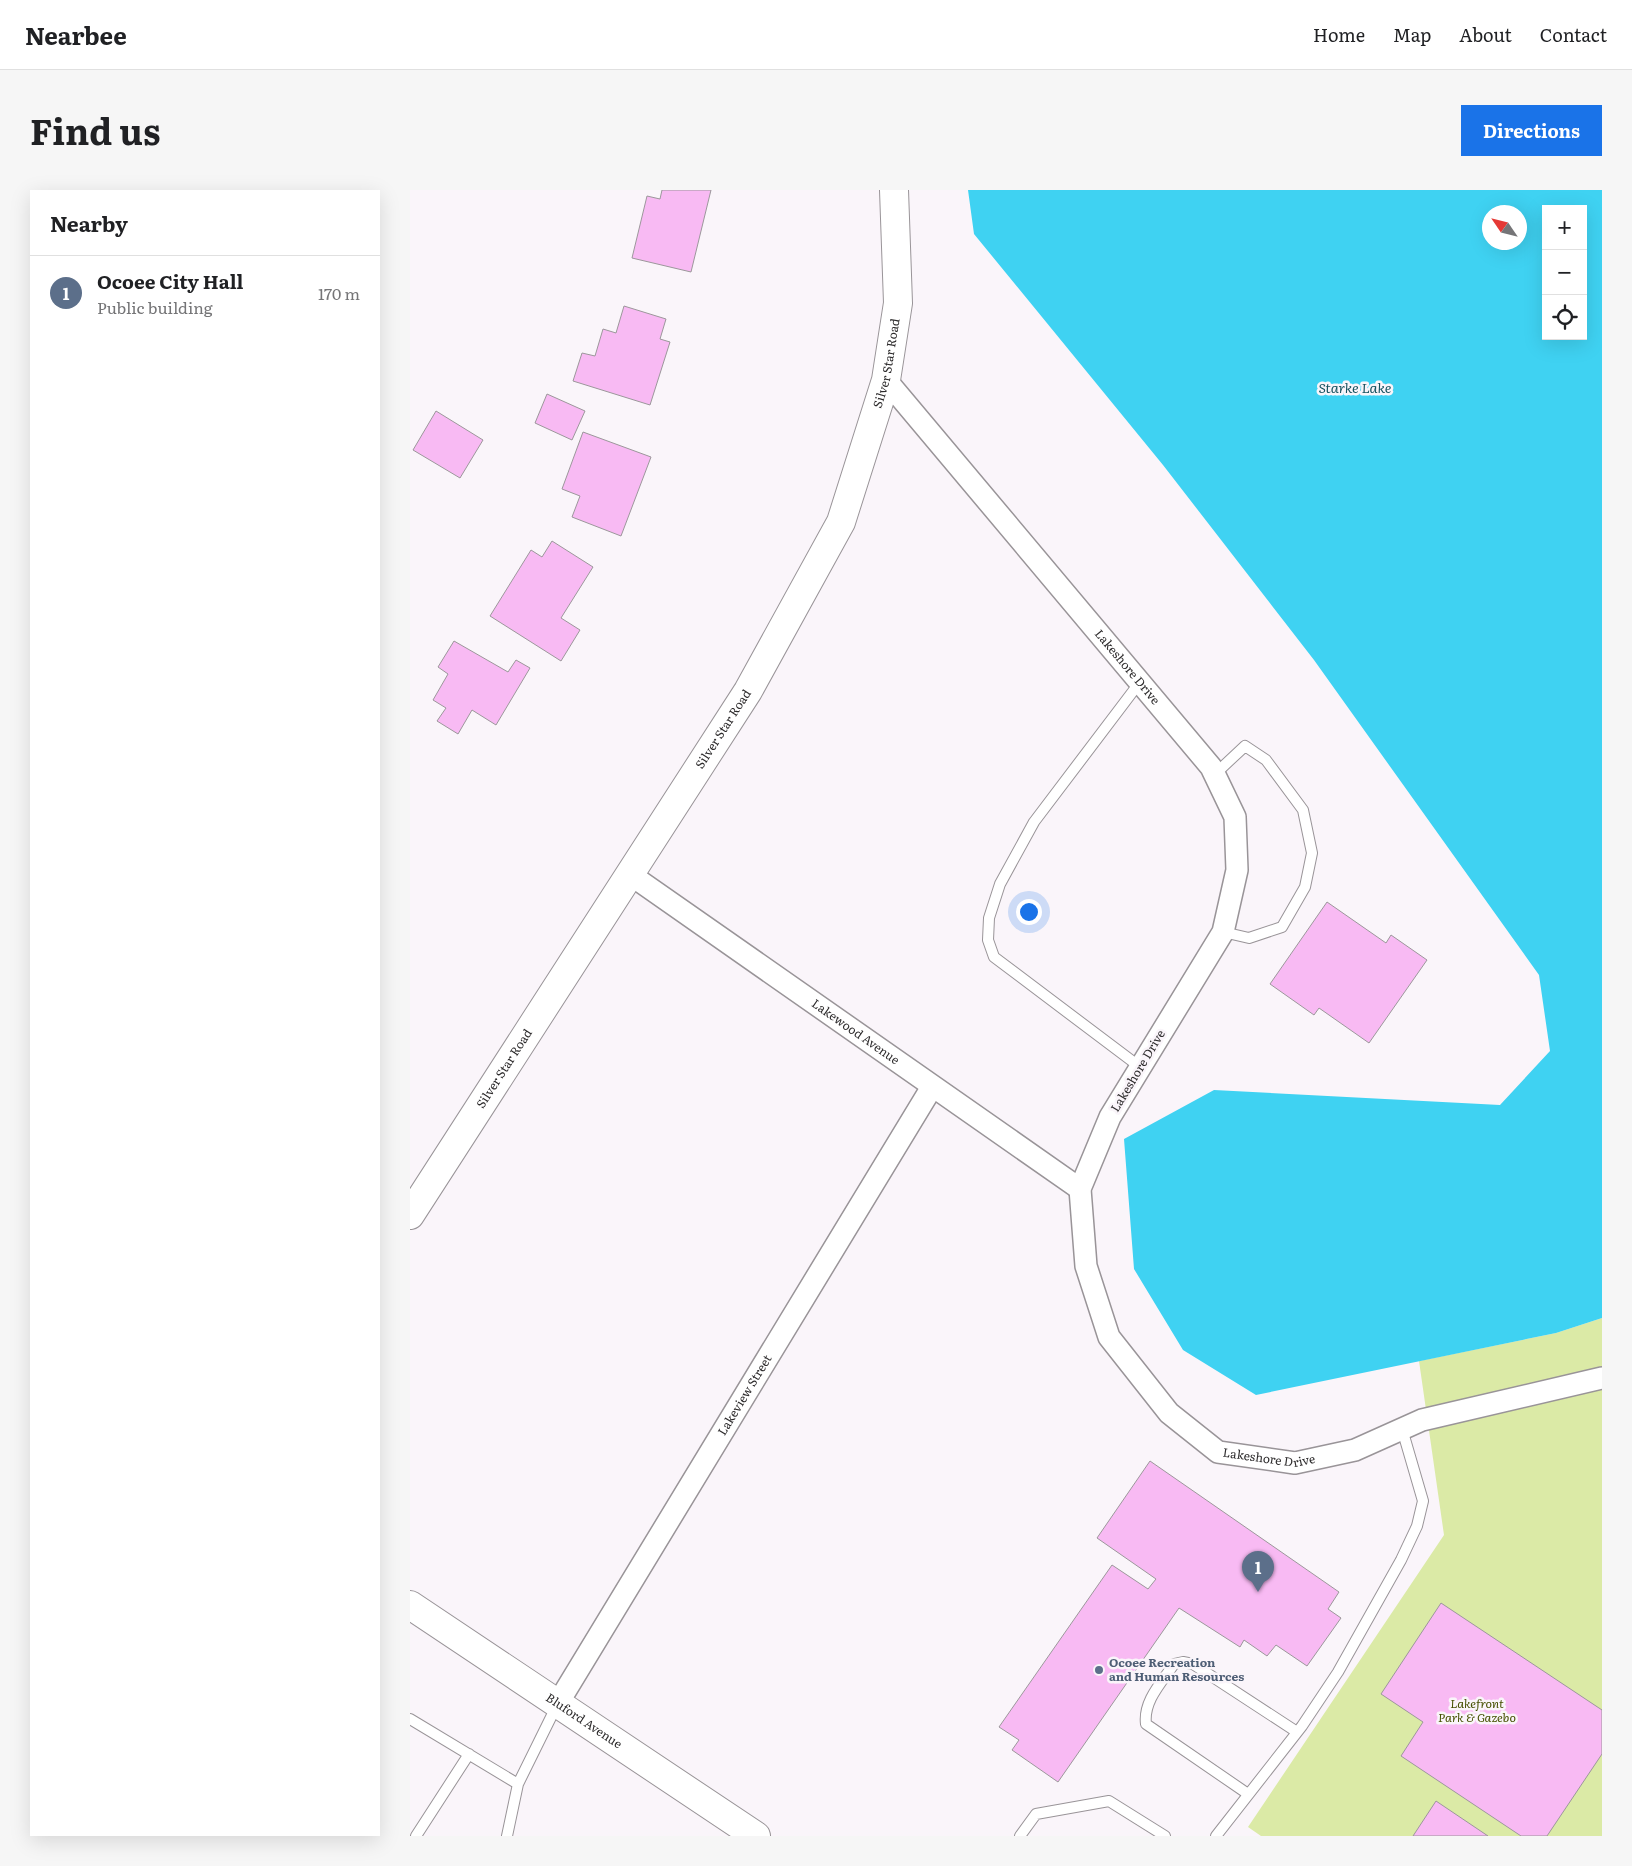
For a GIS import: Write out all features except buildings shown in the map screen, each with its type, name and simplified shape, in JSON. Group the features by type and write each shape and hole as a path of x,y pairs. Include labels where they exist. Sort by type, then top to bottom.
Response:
{"main road":[{"name":"Silver Star Road","path":"410,1215 748,691 841,522 886,380 898,303 894,190"},
{"name":"Bluford Avenue","path":"410,1605 558,1703 748,1834"}],"street":[{"name":"Lakeshore Drive","path":"886,380 1212,767 1235,818 1237,870 1222,932 1110,1117 1080,1190 1086,1266 1109,1337 1169,1413 1218,1452 1295,1463 1355,1450 1422,1420 1602,1378"},
{"name":"Lakewood Avenue","path":"631,875 1080,1190"},
{"name":"Lakeview Street","path":"558,1703 932,1088"}],"lane":[{"path":"1140,682 1034,822 1000,884 989,918 988,940 994,957 1140,1067"},
{"path":"1215,774 1245,746 1266,760 1303,810 1312,853 1305,887 1282,927 1249,938 1222,932"},
{"path":"1216,1836 1297,1732 1338,1672 1401,1560 1417,1526 1422,1501 1402,1429"},
{"path":"1248,1794 1146,1724 1145,1715 1148,1703 1174,1664 1182,1662 1193,1664 1297,1732"},
{"path":"507,1836 518,1784 558,1703"},
{"path":"410,1719 518,1784"},
{"path":"416,1836 469,1754"},
{"path":"1020,1836 1036,1814 1109,1801 1165,1836"}],"green space":[{"name":"Lakefront Park & Gazebo","path":"1602,1318 1602,1836 1261,1836 1248,1827 1444,1535 1419,1361 1556,1333"}],"water":[{"name":"Starke Lake","path":"968,190 1602,190 1602,1318 1556,1333 1256,1395 1183,1350 1134,1269 1124,1139 1214,1090 1500,1105 1550,1051 1539,975 1314,660 1163,465 974,234"}],"place":[{"name":"Ocoee City Hall","path":"1258,1592"},
{"name":"Ocoee Recreation and Human Resources","path":"1099,1670"}]}
